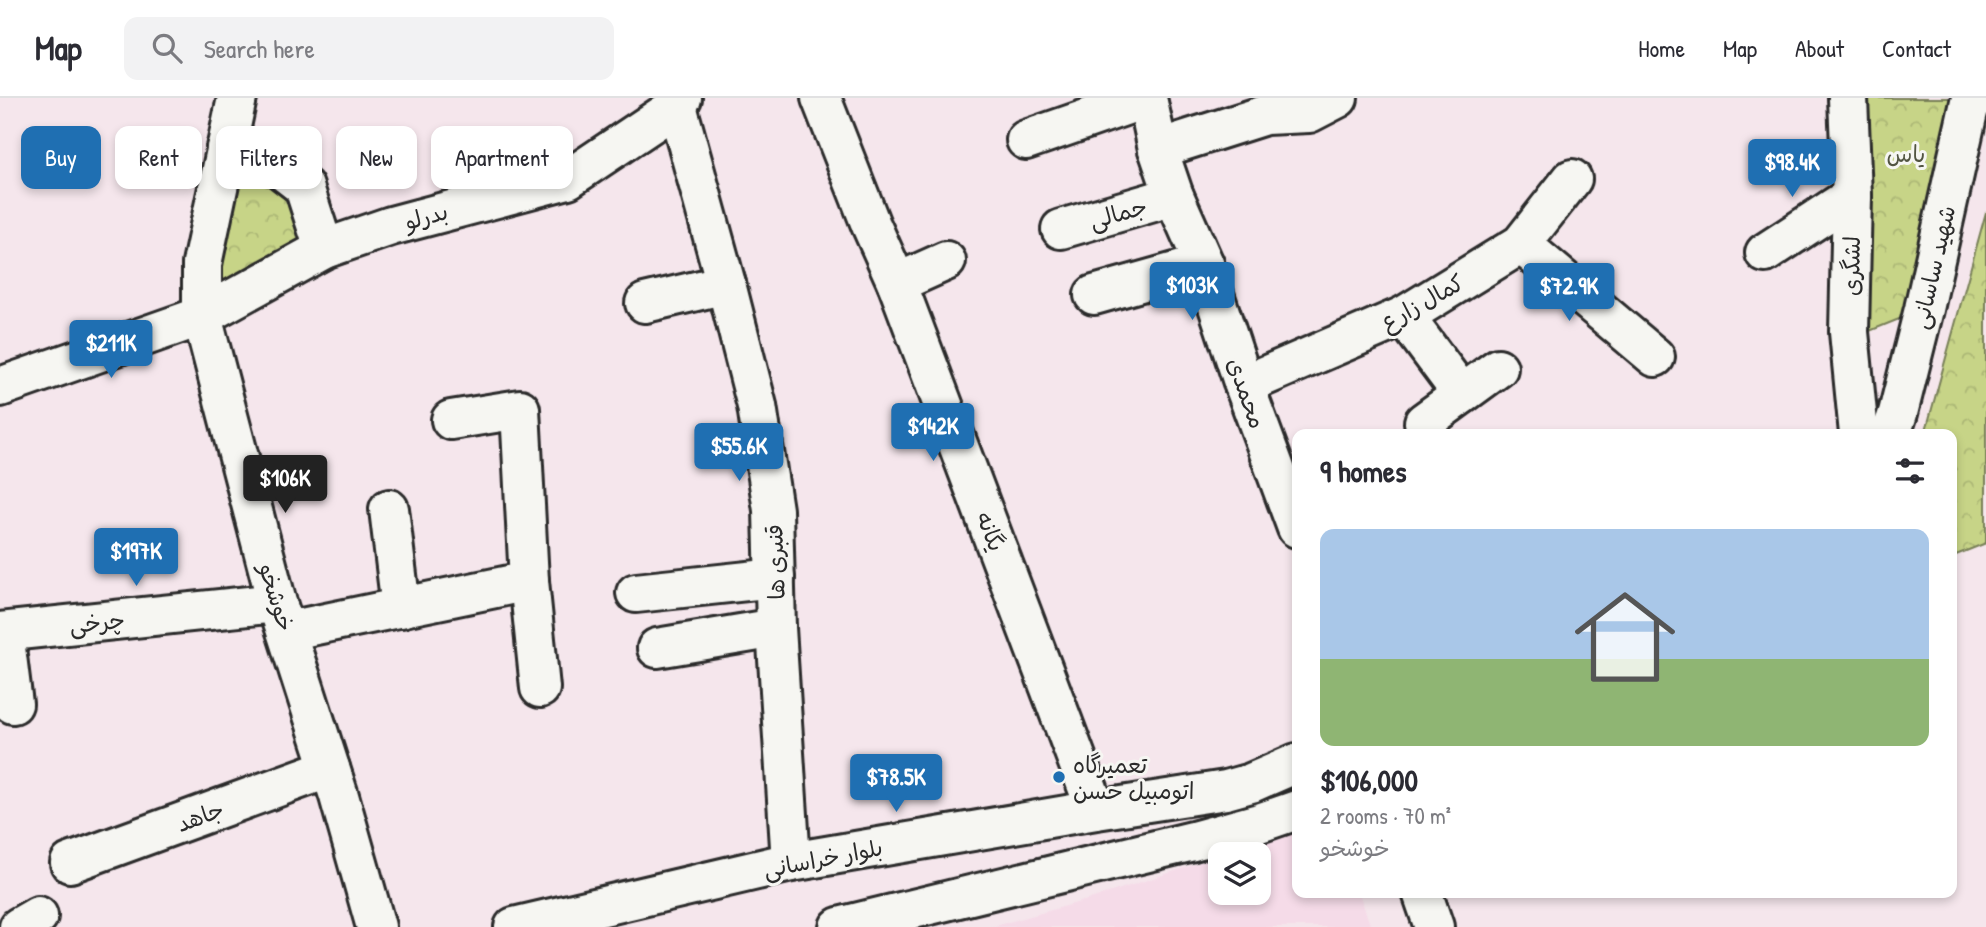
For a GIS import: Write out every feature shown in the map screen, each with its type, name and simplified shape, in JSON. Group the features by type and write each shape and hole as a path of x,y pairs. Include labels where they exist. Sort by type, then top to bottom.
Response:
{"street":[{"name":"خوشخو","path":"231,126 237,98"},
{"name":"یگانه","path":"821,98 897,283 1096,810"},
{"path":"1026,140 1147,98"},
{"name":"محمدی","path":"1147,98 1158,149 1174,196 1204,264 1244,385 1292,515"},
{"path":"1158,149 1265,115 1309,113 1338,98"},
{"name":"لشگری","path":"1848,98 1852,196 1849,332 1859,429"},
{"name":"شهید ساسانی","path":"1893,429 1924,309 1971,98"},
{"name":"بدرلو","path":"0,387 202,316 324,248 391,226 568,179 679,102"},
{"name":"قنبری ها","path":"679,102 757,406 773,510 776,628 791,862"},
{"name":"کمال زارع","path":"1244,385 1404,316 1521,244 1572,179"},
{"name":"خوشخو","path":"218,189 202,264 202,316 282,617 330,768 376,927"},
{"path":"305,189 324,248"},
{"name":"جمالی","path":"1061,229 1174,196"},
{"path":"1765,253 1852,196"},
{"path":"1521,244 1656,356"},
{"path":"897,283 946,261"},
{"path":"1094,295 1204,264"},
{"path":"645,303 726,284"},
{"path":"1404,316 1462,394"},
{"path":"1424,422 1498,368"},
{"path":"451,420 520,410 529,581 540,688"},
{"path":"389,509 401,608"},
{"path":"636,593 775,578"},
{"path":"282,617 401,608 529,581"},
{"name":"چرخی","path":"2,632 282,617"},
{"path":"657,648 776,628"},
{"path":"2,632 13,704"},
{"name":"بلوار خراسانی","path":"514,927 791,862 1226,790 1251,783 1292,765"},
{"name":"جاهد","path":"70,863 330,768"},
{"path":"839,927 1194,841 1292,812"},
{"path":"1424,898 1434,927"}],"shaded area":[{"path":"1292,832 1292,898 1361,898 1371,927 991,927 1087,900 1208,860 1208,905 1271,905 1271,842 1262,842"}],"green space":[{"name":"یاس","path":"1858,98 1971,98 1924,309 1867,332"},
{"path":"220,189 288,189 324,249 202,316"},
{"path":"1986,212 1986,543 1957,555 1957,429 1926,429"}],"place":[{"name":"تعمیرگاه اتومبیل حسن","path":"1059,777"}]}
